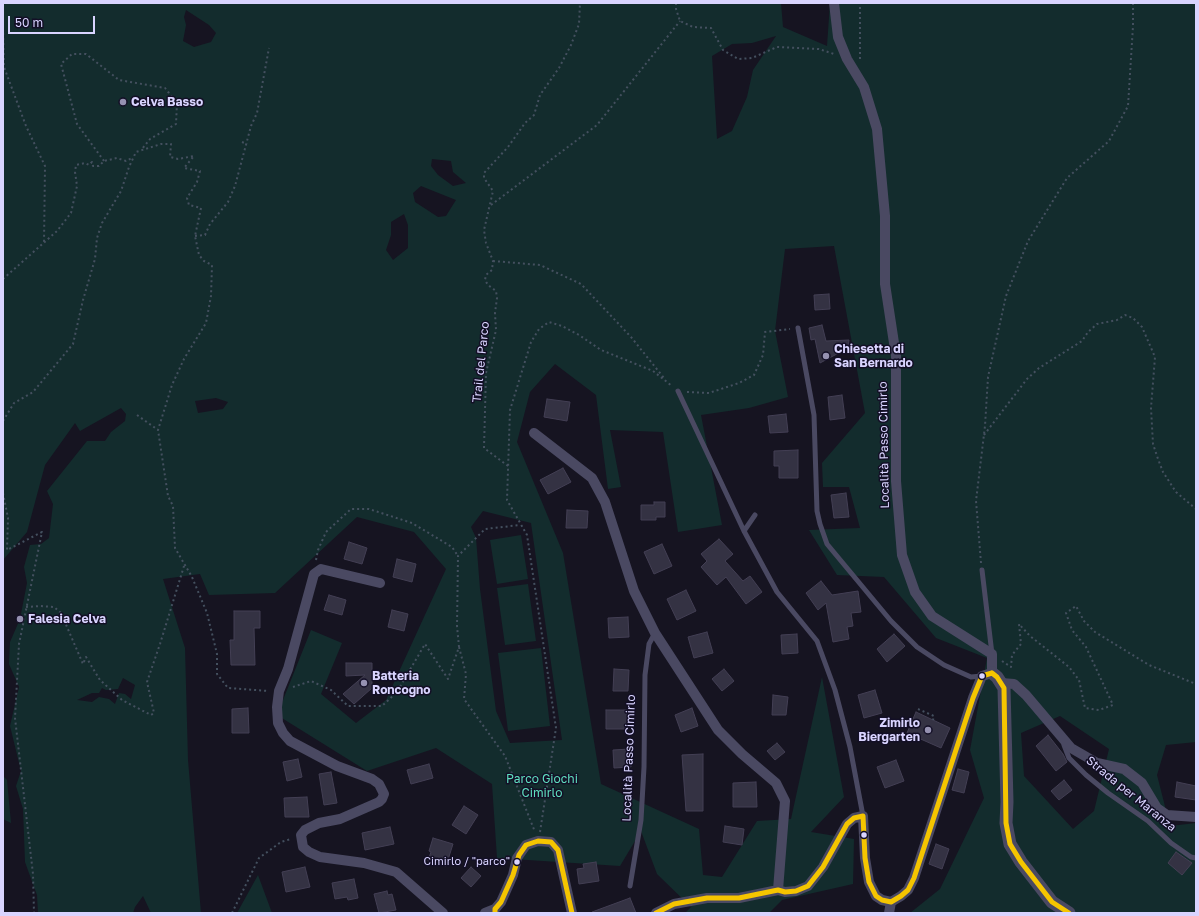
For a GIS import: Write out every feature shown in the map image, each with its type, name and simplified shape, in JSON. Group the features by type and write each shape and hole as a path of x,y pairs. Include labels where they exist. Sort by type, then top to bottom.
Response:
{"street":[{"name":"Località Passo Cimirlo","path":"834,3 838,37 847,59 864,87 877,130 884,208 885,284 896,356 896,481 902,555 915,592 932,616 992,654"},
{"path":"534,433 592,478 605,502 634,591 655,632 718,730 742,754 776,783 785,801 778,890"},
{"path":"380,583 321,569 314,574 288,669 279,691 276,707 278,723 283,733 290,741 337,766 372,779 379,784 384,794 379,802 340,819 319,823 305,830 301,835 303,847 309,852 320,857 364,863 396,872 443,913"},
{"path":"889,913 891,902 908,890 914,878 972,698 987,674 992,654"},
{"path":"987,674 1002,682 1006,701 1006,834 1021,862 1052,902 1069,913"},
{"name":"Strada per Maranza","path":"1002,682 1014,684 1026,695 1071,748 1097,763 1124,769 1142,783 1157,808 1167,815 1196,817"},
{"path":"656,913 674,904 707,898 739,898 778,890 785,892 796,891 808,886 823,867 847,824 854,818 862,816 865,858 869,882 876,896 882,900 891,902"},
{"path":"492,912 501,902 519,855 526,845 538,841 551,842 558,850 572,913"}],"lane":[{"path":"798,328 814,415 817,511 827,544 891,621 916,647 944,665 971,677 987,674"},
{"path":"678,391 744,531 777,592 817,641 835,690 850,747 862,816"},
{"path":"744,531 755,515"},
{"path":"982,570 992,654"},
{"name":"Località Passo Cimirlo","path":"630,886 641,820 644,767 645,675 649,644 655,632"},
{"name":"Strada per Maranza","path":"1062,738 1069,758 1086,775 1108,793 1148,821 1171,843 1191,857 1196,858"}],"path":[{"path":"580,3 579,24 571,45 559,68 540,96 534,115 525,123 508,147 484,173 484,178 493,191 484,230 486,243 493,261 540,265 581,284 631,337 667,382"},
{"path":"676,3 676,9 680,20 693,27 711,28 723,50 738,59 752,58 777,47 819,49 847,59"},
{"path":"858,78 860,3"},
{"path":"982,570 976,501 984,436 988,377 1006,296 1028,241 1067,178 1109,141 1128,106 1133,3"},
{"path":"491,205 597,125 680,20"},
{"path":"3,28 4,67 26,126 45,166 44,243"},
{"path":"196,236 205,235 210,224 228,202 235,186 251,126 257,113 269,48"},
{"path":"104,161 77,124 61,64 72,54 86,54 119,80 165,88 177,103 176,124 150,138 141,150"},
{"path":"242,142 246,144"},
{"path":"3,421 14,403 34,392 73,344 83,300 95,259 97,238 102,224 121,191 136,152 161,144 171,144 170,157 178,159 194,156 184,168 200,170 197,182 187,198 189,205 201,208 196,236 199,255 204,261 212,265 211,296 206,323 184,359 172,385 158,430 168,496 173,506 175,548 184,566 192,577 207,613 217,654 217,674 228,688 279,691 311,681 331,690 348,706 382,706 397,692 425,644 448,678 459,647"},
{"path":"3,279 57,231 71,213 76,186 76,165 85,162 89,165 92,162 93,166 99,166 104,161 117,158 126,161 133,158"},
{"name":"Trail del Parco","path":"493,261 492,270 486,275 488,286 496,291 497,298 496,330 486,373 484,448 508,466"},
{"path":"984,436 1026,379 1039,368 1082,341 1088,332 1097,324 1117,320 1125,315 1133,318 1142,327 1155,357 1151,408 1153,444 1162,472 1176,492 1196,509"},
{"path":"538,841 556,728 527,535 507,500 510,410 530,342 539,329 549,322 573,332 601,350 653,371 678,391 708,393 739,383 754,375 763,355 765,332 798,328"},
{"path":"138,415 158,430"},
{"path":"3,493 8,518 7,550 42,532 19,644 15,718 33,874 34,913"},
{"path":"314,574 318,550 326,532 351,510 370,509 412,523 452,547 458,556 457,626 459,647 466,674 464,699 505,756 538,841"},
{"path":"458,556 485,530 521,524"},
{"path":"26,607 54,607 62,613 83,664 86,657 100,680 122,700 151,715 154,713 147,682 184,566"},
{"path":"992,654 1011,667 1012,655 1021,644 1020,624 1030,636 1069,667 1079,680 1085,708 1099,710 1114,705 1086,647 1072,630 1066,613 1076,606 1084,621 1095,632 1149,665 1196,684"},
{"path":"918,709 934,716 933,720"},
{"path":"232,913 259,858 282,842 301,835"}],"green space":[{"name":"Parco Giochi Cimirlo","path":"3,3 781,3 783,27 827,46 830,3 1196,3 1196,742 1166,745 1157,775 1170,826 1196,823 1196,913 910,913 940,889 984,798 970,750 987,658 936,638 884,577 837,575 809,530 860,528 849,487 823,487 822,463 865,413 834,246 785,249 775,331 788,397 749,408 701,415 722,525 678,532 663,432 610,430 621,487 608,489 596,395 555,364 530,392 517,442 563,553 601,784 699,829 703,875 722,877 757,821 791,819 822,677 844,797 811,832 854,839 853,884 782,900 769,913 685,913 691,907 657,874 641,831 620,866 497,858 492,784 436,748 367,771 277,715 311,630 342,643 321,694 356,723 386,700 446,569 414,532 357,517 275,593 209,595 200,574 163,579 185,648 188,760 201,913 151,913 143,896 135,907 133,913 38,913 37,895 25,862 23,809 16,786 21,771 10,726 19,687 9,664 10,642 20,619 27,583 24,567 30,545 41,544 49,538 53,504 47,491 87,441 105,441 111,432 125,421 126,414 121,408 80,431 75,423 45,465 27,532 3,560","holes":["186,10 209,25 216,33 211,42 194,47 183,41 186,25 184,17","776,36 753,70 747,97 732,131 717,139 712,56 732,44 752,43","432,159 451,161 453,172 466,183 453,186 438,175 431,166","421,186 456,200 446,216 438,217 415,202 413,193","404,214 408,225 408,248 393,260 386,250 391,235 391,222","216,398 228,402 223,409 198,413 195,401","483,511 531,523 562,740 510,743 496,711 480,589 476,538 471,527","123,678 135,685 131,699 125,694 119,693 115,704 109,699 99,697 92,702 77,700 92,693 99,693 102,688 106,690 118,689","1060,716 1109,749 1094,811 1073,829 1024,776 1021,733"]},
{"path":"521,535 528,579 497,584 490,540"},
{"path":"528,584 536,641 505,645 497,588"},
{"path":"541,648 550,726 508,731 498,653"},
{"path":"3,776 7,780 11,823 3,819"},
{"path":"258,875 272,913 237,913"}],"building":[{"path":"829,294 830,309 815,310 814,295"},
{"name":"Chiesetta di San Bernardo","path":"822,325 826,341 849,340 848,348 820,363 815,339 811,340 809,328"},
{"path":"842,395 845,418 830,420 828,397"},
{"path":"547,399 570,402 567,421 544,417"},
{"path":"786,414 788,432 770,433 768,416"},
{"path":"798,450 798,478 779,478 779,466 774,466 774,451"},
{"path":"563,468 571,482 548,494 540,480"},
{"path":"846,493 849,517 834,518 831,495"},
{"path":"654,502 665,502 665,517 656,517 656,520 641,520 641,505 654,505"},
{"path":"567,510 588,511 587,528 566,528"},
{"path":"719,539 733,554 725,561 743,581 750,576 762,592 746,604 726,577 717,585 701,567 707,561 701,554"},
{"path":"349,542 367,548 362,564 344,559"},
{"path":"662,544 672,566 654,574 644,552"},
{"path":"397,559 416,564 412,582 393,577"},
{"path":"821,581 832,595 858,591 861,612 851,613 853,626 847,627 849,639 833,642 826,603 818,610 806,593"},
{"path":"686,590 696,611 677,620 667,599"},
{"path":"329,595 346,600 342,615 324,610"},
{"path":"392,610 408,614 404,631 388,627"},
{"path":"234,611 260,611 260,628 254,628 255,665 231,665 230,640 234,640"},
{"path":"628,617 629,637 609,638 608,618"},
{"path":"707,632 713,653 694,658 688,637"},
{"path":"797,634 798,653 782,654 781,635"},
{"path":"894,634 905,646 887,662 877,649"},
{"name":"Batteria Roncogno","path":"346,663 372,663 372,688 354,704 343,694 365,675 346,676"},
{"path":"614,669 629,670 628,691 613,691"},
{"path":"724,669 734,681 722,691 712,679"},
{"path":"875,690 882,713 864,718 858,695"},
{"path":"773,695 788,697 786,715 772,715"},
{"path":"248,708 249,733 232,733 232,709"},
{"path":"692,708 698,726 681,732 675,715"},
{"path":"606,710 628,710 628,729 606,729"},
{"name":"Zimirlo Biergarten","path":"916,712 950,728 941,748 907,733"},
{"path":"1048,735 1063,754 1067,762 1056,771 1036,746"},
{"path":"777,743 785,752 775,760 767,751"},
{"path":"630,749 631,767 614,768 613,750"},
{"path":"703,754 703,811 686,811 682,755"},
{"path":"298,759 302,777 287,781 283,762"},
{"path":"896,760 904,781 885,788 877,767"},
{"path":"429,764 433,778 411,784 407,770"},
{"path":"958,769 969,772 964,793 952,790"},
{"path":"331,772 337,803 324,805 319,774"},
{"path":"1064,780 1072,790 1059,800 1051,791"},
{"path":"756,782 757,807 733,807 733,783"},
{"path":"1177,782 1196,786 1196,800 1175,797"},
{"path":"307,797 309,817 285,817 284,798"},
{"path":"464,806 478,815 466,834 452,825"},
{"path":"725,826 744,829 742,845 723,842"},
{"path":"390,827 394,844 365,850 362,833"},
{"path":"433,838 453,844 446,866 428,861"},
{"path":"936,844 949,849 942,869 929,864"},
{"path":"1176,852 1192,863 1182,875 1168,863"},
{"path":"596,862 599,881 579,884 577,869 584,868 583,864"},
{"path":"305,867 310,887 286,892 282,872"},
{"path":"471,867 481,876 471,887 461,878"},
{"path":"354,879 358,898 348,900 347,897 335,899 332,883"},
{"path":"387,891 388,895 392,894 396,910 379,913 374,894"},
{"path":"630,898 636,913 592,913 592,912"}],"transit line":[{"path":"992,673 997,677 1004,688 1006,823 1010,844 1021,862 1052,902 1069,913"},
{"path":"656,913 674,904 707,898 739,898 778,890 785,892 796,891 808,886 823,867 847,824 854,818 863,816 865,858 869,882 876,896 882,900 891,902 901,896 908,890 914,878 973,698 982,676 992,673"},
{"path":"495,913 495,909 501,902 513,875 519,855 526,845 538,841 551,842 558,850 572,913"}],"place":[{"name":"Celva Basso","path":"123,102"},
{"name":"Chiesetta di San Bernardo","path":"826,356"},
{"name":"Falesia Celva","path":"20,619"},
{"name":"Batteria Roncogno","path":"364,683"},
{"name":"Zimirlo Biergarten","path":"928,730"},
{"name":"Cimirlo / \"parco\"","path":"517,862"}]}
